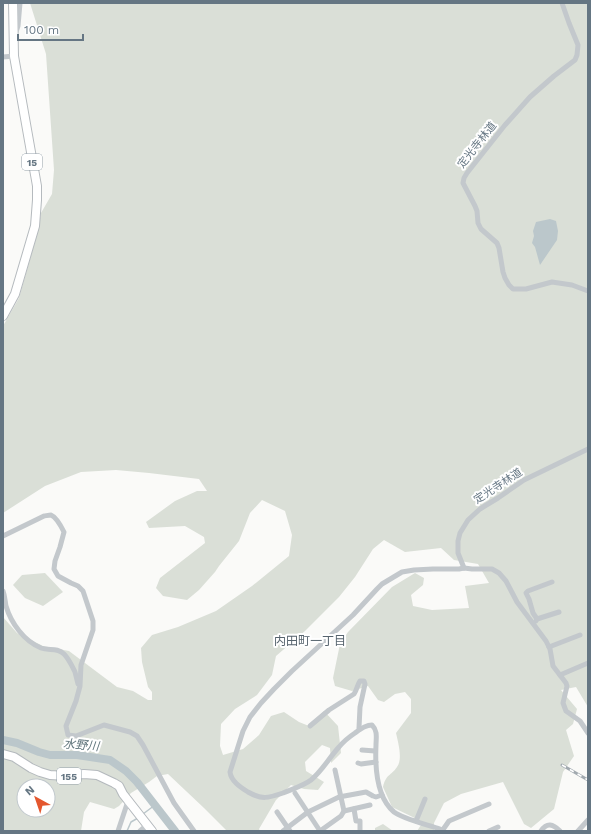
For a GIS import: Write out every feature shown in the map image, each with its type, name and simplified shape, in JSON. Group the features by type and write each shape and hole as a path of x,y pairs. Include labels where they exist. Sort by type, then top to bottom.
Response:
{"main road":[{"name":"15","path":"3,316 15,294 29,249 35,226 38,200 37,186 14,56 14,3"},
{"name":"155","path":"3,754 14,757 31,768 50,775 97,775 114,783 119,786 145,822"}],"street":[{"path":"13,41 18,26 20,3"},
{"name":"定光寺林道","path":"562,3 578,45 575,60 530,97 483,152 467,173 463,183 477,211 478,223 481,229 497,243 505,278 513,289 526,288 552,282 572,285 588,291"},
{"path":"3,56 14,56"},
{"name":"定光寺林道","path":"464,568 458,553 458,540 460,533 468,520 480,509 524,480 588,449"},
{"path":"3,536 48,515 51,515 60,524 64,532 62,543 55,560 54,569 58,576 78,586 83,591 93,625 93,630 81,664 80,686 76,701 66,726 68,736 76,736 104,725 130,732 137,736 144,745 174,803 194,831"},
{"path":"489,804 449,821 443,831 394,812 382,796 378,784 375,751 376,730 372,725 360,729 345,741 318,773 310,780 303,785 273,796 264,798 258,797 246,791 232,780 230,772 242,731 250,717 261,703 283,680 353,615 382,584 402,572 414,570 464,568 492,569 499,573 506,582 517,602 535,621 549,647 553,666 567,686 563,703 566,711 580,721 588,733"},
{"path":"535,621 530,599 526,593 552,582"},
{"path":"3,591 8,610 18,630 40,648 58,649 64,653 75,672 77,682 80,686"},
{"path":"535,621 559,612"},
{"path":"549,647 580,635"},
{"path":"560,675 588,663"},
{"path":"310,726 329,710 354,694 360,681 364,681 365,684 360,707 360,729"},
{"path":"362,750 375,751"},
{"path":"358,763 376,762"},
{"path":"335,770 344,812"},
{"path":"283,831 289,829 308,812 340,796 366,792 376,797 382,796"},
{"path":"295,793 320,831 341,816 344,812 370,805"},
{"path":"416,821 425,799"},
{"path":"118,831 126,804 129,801"},
{"path":"354,809 356,821 360,821 360,831"},
{"path":"277,812 289,829"},
{"path":"578,831 588,820"},
{"path":"140,831 145,822"},
{"path":"541,831 544,826 550,825 554,826 560,831"},
{"path":"489,831 498,827"}],"shaded area":[{"path":"30,3 588,3 588,707 576,687 561,690 577,709 573,724 566,730 574,756 563,772 554,809 531,828 524,824 503,782 461,794 444,803 434,823 434,831 417,831 423,822 392,807 383,787 387,777 399,764 400,750 396,733 411,713 411,699 405,692 395,694 384,702 378,700 368,686 352,691 335,686 333,678 340,644 348,632 392,587 415,573 424,578 423,585 411,595 413,606 432,610 469,608 465,586 489,583 478,564 454,560 441,548 405,552 384,540 373,549 355,577 339,597 305,631 276,656 272,675 257,695 235,709 221,724 220,746 223,755 243,749 259,735 271,716 284,712 299,722 309,726 324,711 338,726 341,753 331,763 330,748 322,745 305,762 306,771 324,782 318,790 304,789 291,785 276,800 259,829 260,831 227,831 168,774 157,776 131,793 119,806 114,809 90,802 84,812 81,831 3,831 3,617 17,633 43,646 69,651 117,687 133,691 148,700 152,700 152,692 148,687 142,662 141,648 152,635 178,627 216,611 252,586 289,556 292,535 285,511 262,500 250,513 239,541 215,572 199,590 187,600 163,596 156,588 160,578 205,543 204,537 185,526 149,528 146,522 175,501 197,491 207,491 199,479 116,470 81,472 45,486 3,513 3,326 19,298 36,238 41,213 52,194 54,170 46,54"},
{"path":"550,219 556,221 558,231 557,240 540,265 535,247 532,243 534,236 533,231 536,222"},
{"path":"45,573 63,592 43,606 25,598 13,585 22,575"},
{"path":"383,824 393,831 375,831 375,828"}],"waterway":[{"name":"水野川","path":"3,740 17,743 50,755 77,755 110,760 126,771 137,782 175,831"},
{"path":"143,814 155,805"},
{"path":"127,831 131,822 138,818"}],"railway":[{"path":"562,765 588,780"}],"district":[{"name":"内田町一丁目","path":"310,641"}]}
